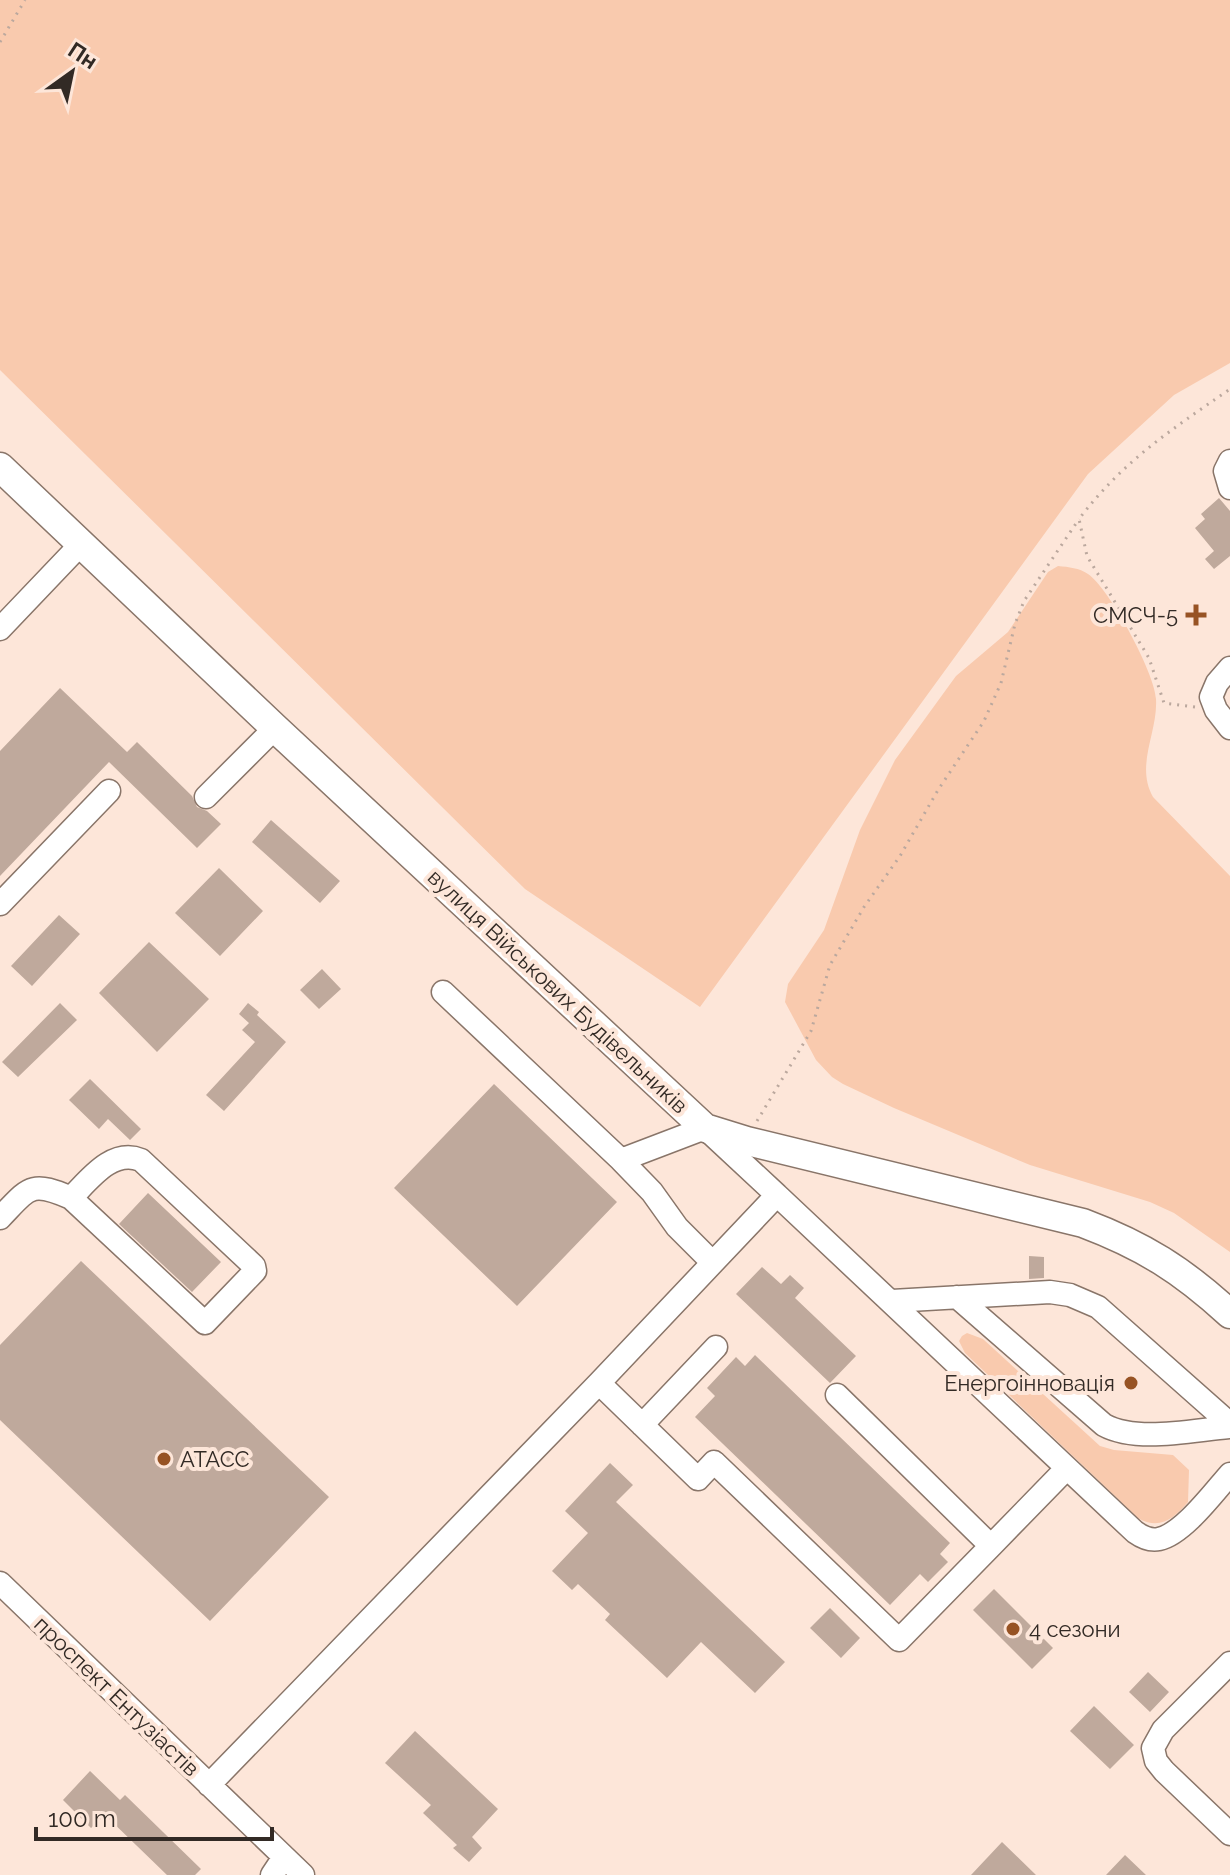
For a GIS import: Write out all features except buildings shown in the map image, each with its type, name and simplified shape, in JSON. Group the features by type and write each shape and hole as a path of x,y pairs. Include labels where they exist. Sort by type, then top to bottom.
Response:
{"main road":[{"name":"вулиця Військових Будівельників","path":"0,467 705,1128 1083,1223 1158,1257 1230,1314"}],"street":[{"path":"1230,461 1225,471 1230,488"},
{"path":"0,629 81,544"},
{"path":"1230,668 1211,697 1216,710 1230,728"},
{"path":"206,797 275,728"},
{"path":"0,904 109,791"},
{"path":"443,992 621,1160 652,1192 677,1227 712,1262"},
{"path":"621,1160 705,1128 892,1301 1128,1527 1151,1540 1166,1537 1182,1526 1230,1474"},
{"path":"0,1218 22,1195 34,1188 49,1188 71,1198 202,1322 207,1322 255,1271 254,1266 141,1160 129,1156 109,1162 71,1198"},
{"path":"209,1785 777,1195"},
{"path":"892,1301 1050,1292 1070,1295 1098,1307 1230,1426"},
{"path":"957,1297 1113,1430 1133,1435 1230,1426"},
{"path":"642,1425 716,1347"},
{"path":"599,1383 698,1479 714,1462 899,1640 1067,1468"},
{"path":"837,1395 991,1546"},
{"name":"проспект Ентузіастів","path":"0,1583 209,1785 278,1866 303,1875"},
{"path":"1230,1663 1158,1735 1153,1748 1156,1761 1164,1771 1230,1834"}],"path":[{"path":"0,42 25,0"},
{"path":"747,1141 775,1087 811,1031 830,965 984,721 1001,683 1015,624 1024,601 1079,519 1110,480 1135,457 1230,389"},
{"path":"1079,519 1087,556 1149,658 1164,703 1216,710"}],"shaded area":[{"path":"0,0 1230,0 1230,363 1174,395 1088,474 700,1007 525,889 0,370"},
{"path":"1058,566 1077,569 1097,582 1130,632 1148,670 1156,699 1147,761 1148,785 1153,797 1230,876 1230,1252 1174,1213 1150,1202 1030,1165 843,1084 816,1060 785,1002 788,984 824,930 860,830 895,760 956,676 1008,632 1048,572"},
{"path":"967,1333 983,1339 1100,1446 1173,1455 1189,1470 1188,1502 1172,1518 1160,1523 1138,1518 965,1353 959,1341"}],"place":[{"name":"СМСЧ-5","path":"1196,615"},
{"name":"Енергоінновація","path":"1131,1383"},
{"name":"АТАСС","path":"164,1459"},
{"name":"4 сезони","path":"1013,1629"}]}
